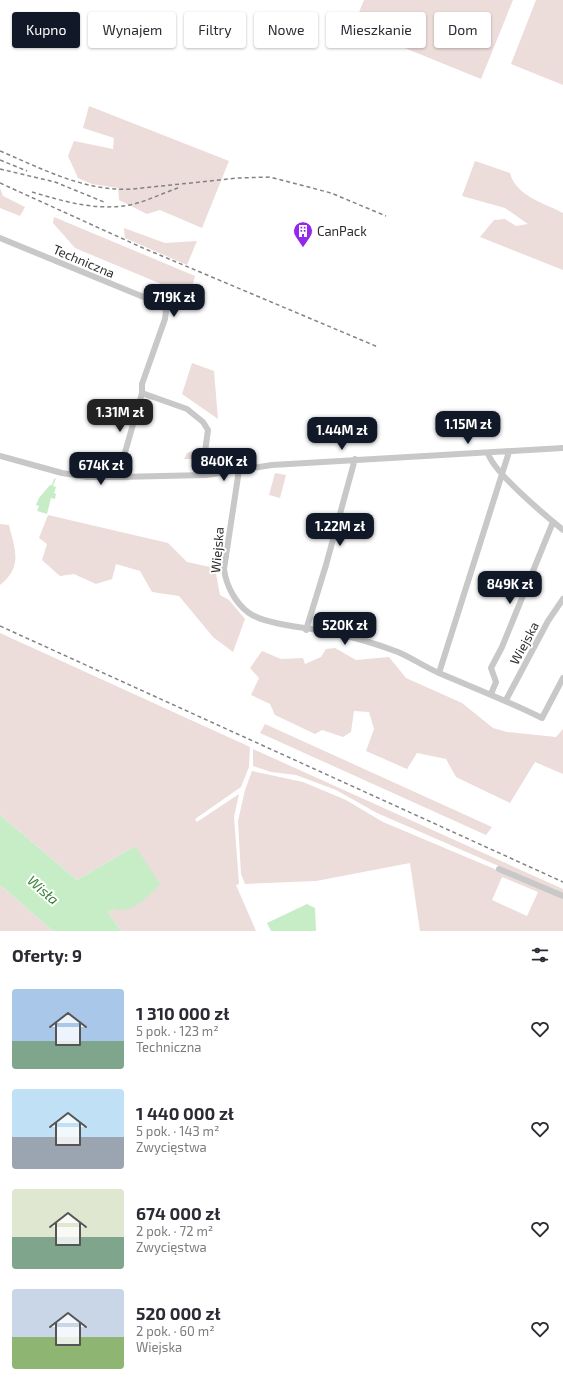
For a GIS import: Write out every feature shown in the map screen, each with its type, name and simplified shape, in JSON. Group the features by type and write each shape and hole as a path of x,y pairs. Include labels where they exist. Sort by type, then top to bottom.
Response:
{"street":[{"name":"Techniczna","path":"0,238 163,305 166,311 165,319 142,384 142,393 118,477"},
{"path":"142,393 187,409 204,422 208,430 205,452 206,475"},
{"path":"0,456 62,473 87,477 118,477 206,475 266,465 563,448"},
{"path":"439,673 509,452"},
{"path":"488,453 490,460 502,473 563,530"},
{"path":"306,630 326,565 355,460"},
{"name":"Wiejska","path":"239,470 224,569 226,581 233,595 249,613 264,619 306,630 331,632 400,653 439,673 506,700 542,718 563,678"},
{"name":"Wiejska","path":"491,694 496,682 491,668 502,647 553,522"},
{"name":"Wiejska","path":"506,700 548,621 563,599"},
{"path":"498,869 563,896"}],"shaded area":[{"path":"364,0 513,0 481,79 405,48 426,48 426,12 359,12"},
{"path":"536,0 563,0 563,85 511,64"},
{"path":"89,106 229,161 202,228 160,210 147,214 119,200 118,188 92,184 78,178 68,156 74,141 113,149 114,138 83,128"},
{"path":"475,161 510,173 513,181 524,193 563,213 563,270 480,237 494,220 505,219 516,226 528,224 505,208 462,196"},
{"path":"0,188 3,196 25,207 20,216 0,208"},
{"path":"54,217 195,276 190,296 75,248 53,223"},
{"path":"124,228 165,243 197,241 187,265 125,238"},
{"path":"192,363 214,371 218,419 182,394"},
{"path":"192,451 200,453 203,459 184,459 187,453"},
{"path":"275,473 286,475 280,498 269,495"},
{"path":"48,515 168,543 187,562 215,568 220,595 229,600 245,619 233,652 213,637 179,596 152,592 140,571 116,564 112,579 96,584 74,574 60,576 42,560 47,544 39,538"},
{"path":"0,524 9,525 15,550 15,565 12,572 0,585"},
{"path":"0,633 250,747 249,767 241,787 195,819 197,822 239,794 234,817 239,884 236,885 256,931 121,931 108,912 114,909 135,846 77,880 0,815"},
{"path":"335,648 356,660 389,657 406,678 462,703 493,728 507,732 556,737 563,729 563,774 535,762 510,803 456,777 446,759 417,753 407,769 366,751 374,729 369,712 354,711 351,732 343,737 322,730 315,734 275,715 270,704 251,695 259,678 250,668 262,651 281,659 303,658 305,664 321,657 326,649"},
{"path":"265,724 492,827 486,835 260,733"},
{"path":"253,749 563,889 563,894 377,813 336,790 296,775 271,772 253,766"},
{"path":"252,771 303,782 346,800 383,822 563,898 563,931 420,931 410,863 316,881 245,884 241,874 238,821 245,790","holes":["502,877 538,892 527,916 492,900"]},
{"path":"0,885 53,931 0,931"}],"water":[{"path":"50,485 56,487 54,493 56,494 55,499 51,498 47,514 37,511 39,506 36,505 39,498"},
{"name":"Wisła","path":"0,815 77,880 135,846 160,884 145,899 134,907 121,910 114,909 108,912 121,931 53,931 0,885"},
{"path":"307,904 315,908 316,931 271,931 267,923"}],"waterway":[{"path":"52,486 55,479"}],"railway":[{"path":"0,151 48,172 98,187 133,189 238,178 270,177 331,193 386,216"},
{"path":"0,160 27,171"},
{"path":"0,169 55,182 104,202"},
{"path":"0,183 143,248 378,347"},
{"path":"32,192 83,205 108,207 134,204 178,188"},
{"path":"0,626 563,882"}],"place":[{"name":"CanPack","path":"303,248"}]}
